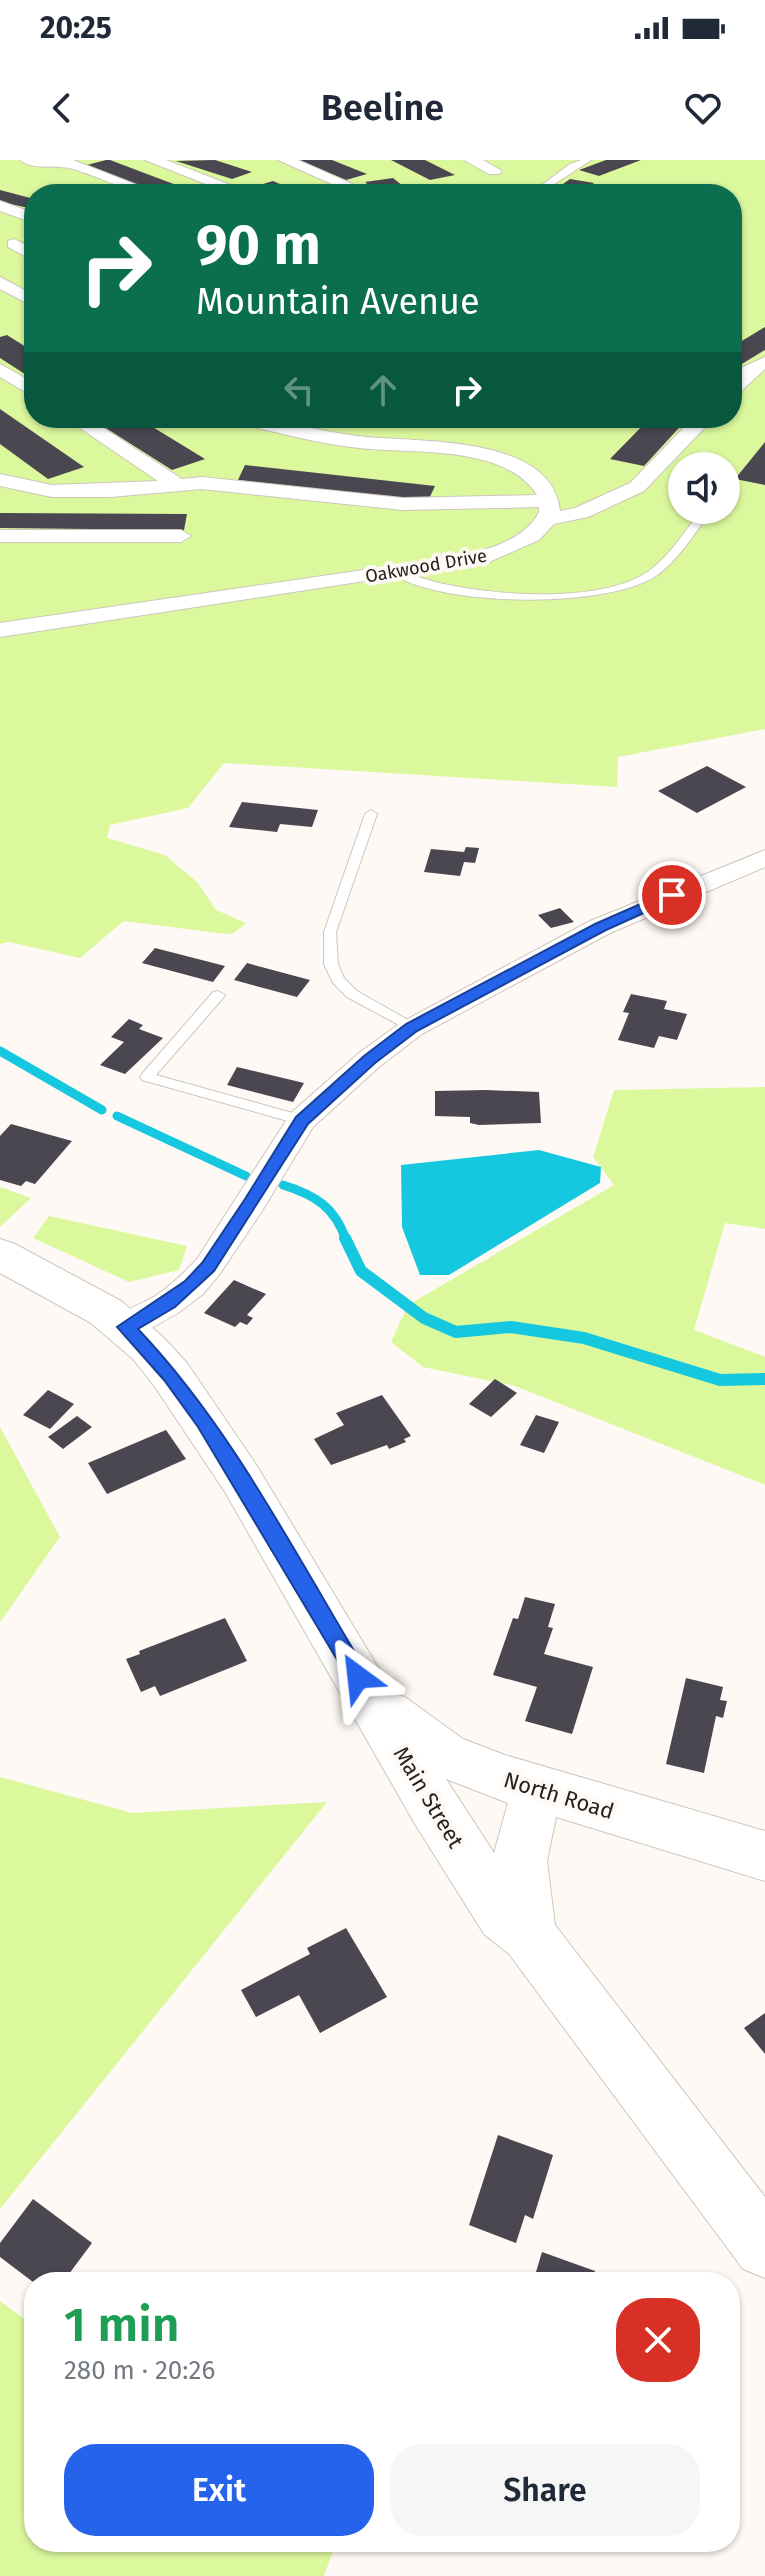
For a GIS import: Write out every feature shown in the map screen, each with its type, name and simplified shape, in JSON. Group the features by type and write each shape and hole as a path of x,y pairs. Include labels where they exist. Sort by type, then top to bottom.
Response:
{"main road":[{"name":"Main Street","path":"0,1254 71,1290 126,1327 171,1375 205,1422 434,1807 504,1916 529,1936 765,2247"},
{"name":"North Road","path":"371,1698 398,1723 445,1755 500,1777 765,1856"},
{"path":"529,1936 517,1875 519,1849 540,1789"}],"street":[{"path":"27,160 71,164 125,184"},
{"path":"152,160 218,184"},
{"path":"285,160 343,184"},
{"path":"471,160 494,171"},
{"path":"0,206 24,214"},
{"path":"14,244 24,250"},
{"path":"0,282 24,296"},
{"path":"742,378 765,362"},
{"path":"0,369 24,385"},
{"path":"90,428 176,484"},
{"path":"289,428 338,439 443,448 487,456 530,474 540,484 548,510"},
{"path":"0,480 25,487 83,492 176,484 223,484 414,505 581,513 637,487 694,428"},
{"path":"10,461 31,476 25,487"},
{"name":"Oakwood Drive","path":"0,630 467,561 508,550 531,537 548,510"},
{"path":"0,536 181,536"},
{"path":"126,1327 169,1303 208,1267 302,1120 369,1060 412,1028 600,927 765,858"}],"lane":[{"path":"548,184 587,160"},
{"path":"396,573 413,581 465,589 545,596 604,592 640,581 653,572 695,524"},
{"path":"371,814 330,932 331,964 338,980 352,994 412,1028"},
{"path":"218,995 147,1077 302,1120"}],"green space":[{"path":"0,160 765,160 765,729 618,757 617,787 224,763 188,808 110,825 107,838 165,855 198,883 216,910 246,923 234,933 225,934 124,921 80,958 9,942 0,944"},
{"path":"765,1087 765,1229 725,1223 694,1330 765,1357 765,1485 515,1386 423,1367 391,1342 408,1305 614,1185 593,1157 614,1090"},
{"path":"0,1187 31,1198 1,1226 0,1226"},
{"path":"49,1216 187,1246 179,1270 129,1282 33,1238"},
{"path":"0,1427 60,1537 0,1622"},
{"path":"0,1777 132,1813 327,1802 0,2209"},
{"path":"0,2301 24,2319 24,2552 333,2552 324,2576 0,2576"}],"water":[{"path":"539,1150 601,1167 600,1183 449,1275 420,1275 402,1227 401,1165"}],"building":[{"path":"110,160 174,184 136,184 87,165"},
{"path":"215,160 252,172 232,179 176,161"},
{"path":"297,160 332,160 367,174 346,180"},
{"path":"391,160 425,160 455,175 430,180"},
{"path":"606,160 641,160 599,176 579,170"},
{"path":"393,178 400,184 367,184 365,182"},
{"path":"570,179 594,183 593,184 563,184"},
{"path":"0,190 24,196 24,207 0,202"},
{"path":"765,327 765,350 742,364 742,341"},
{"path":"7,335 24,346 24,374 0,358 0,337"},
{"path":"0,409 84,467 48,479 0,444"},
{"path":"106,428 154,428 205,459 172,470"},
{"path":"640,428 679,428 644,466 610,459"},
{"path":"765,442 765,485 740,480 740,473"},
{"path":"245,465 435,486 428,501 238,480"},
{"path":"0,513 187,514 184,530 0,528"},
{"path":"707,766 746,787 697,813 658,791"},
{"path":"242,802 318,810 312,827 280,824 277,832 229,827"},
{"path":"466,847 479,848 475,863 464,862 460,876 424,872 431,849 464,852"},
{"path":"560,908 574,922 551,928 538,915"},
{"path":"155,948 225,966 213,982 142,963"},
{"path":"247,963 310,980 297,997 234,980"},
{"path":"631,994 667,1001 664,1009 687,1014 677,1040 659,1036 654,1048 618,1040 629,1013 623,1012"},
{"path":"129,1019 143,1025 139,1029 163,1038 125,1074 100,1065 124,1042 111,1037"},
{"path":"237,1067 304,1083 293,1102 227,1085"},
{"path":"435,1091 539,1092 541,1123 479,1125 470,1123 470,1117 435,1116"},
{"path":"11,1124 72,1141 35,1184 26,1181 21,1186 0,1180 0,1136"},
{"path":"234,1280 266,1294 247,1315 253,1318 247,1325 240,1322 235,1327 204,1313"},
{"path":"495,1379 517,1393 491,1417 469,1404"},
{"path":"48,1390 74,1404 50,1429 23,1415"},
{"path":"382,1395 411,1436 404,1439 406,1442 389,1449 387,1445 331,1465 314,1439 344,1425 336,1413"},
{"path":"536,1415 559,1422 544,1453 520,1445"},
{"path":"77,1416 92,1427 63,1449 48,1437"},
{"path":"166,1430 186,1459 107,1494 88,1463"},
{"path":"525,1597 555,1604 548,1627 553,1628 544,1654 593,1667 572,1734 525,1721 537,1687 493,1675 513,1618 518,1619"},
{"path":"225,1618 247,1661 160,1696 155,1686 141,1692 126,1659 140,1654 139,1651"},
{"path":"686,1678 723,1687 720,1700 727,1701 723,1718 716,1716 704,1773 666,1764"},
{"path":"346,1928 387,1997 320,2033 299,1995 256,2017 241,1990 310,1954 307,1948"},
{"path":"765,2013 765,2054 744,2028"},
{"path":"498,2135 553,2155 533,2219 525,2215 516,2243 469,2225"},
{"path":"33,2199 92,2243 70,2272 24,2272 24,2275 0,2257 0,2243"},
{"path":"542,2252 595,2271 595,2272 536,2272"}],"waterway":[{"path":"0,1051 102,1110"},
{"path":"117,1116 246,1176"},
{"path":"283,1185 305,1193 322,1204 336,1219 346,1240"},
{"path":"345,1238 361,1271 424,1318 456,1332 511,1327 584,1338 720,1380 765,1379"}],"route":[{"path":"358,1677 205,1422 171,1375 126,1327 169,1303 191,1286 208,1267 251,1203 302,1120 369,1060 412,1028 600,927 672,895"}]}
